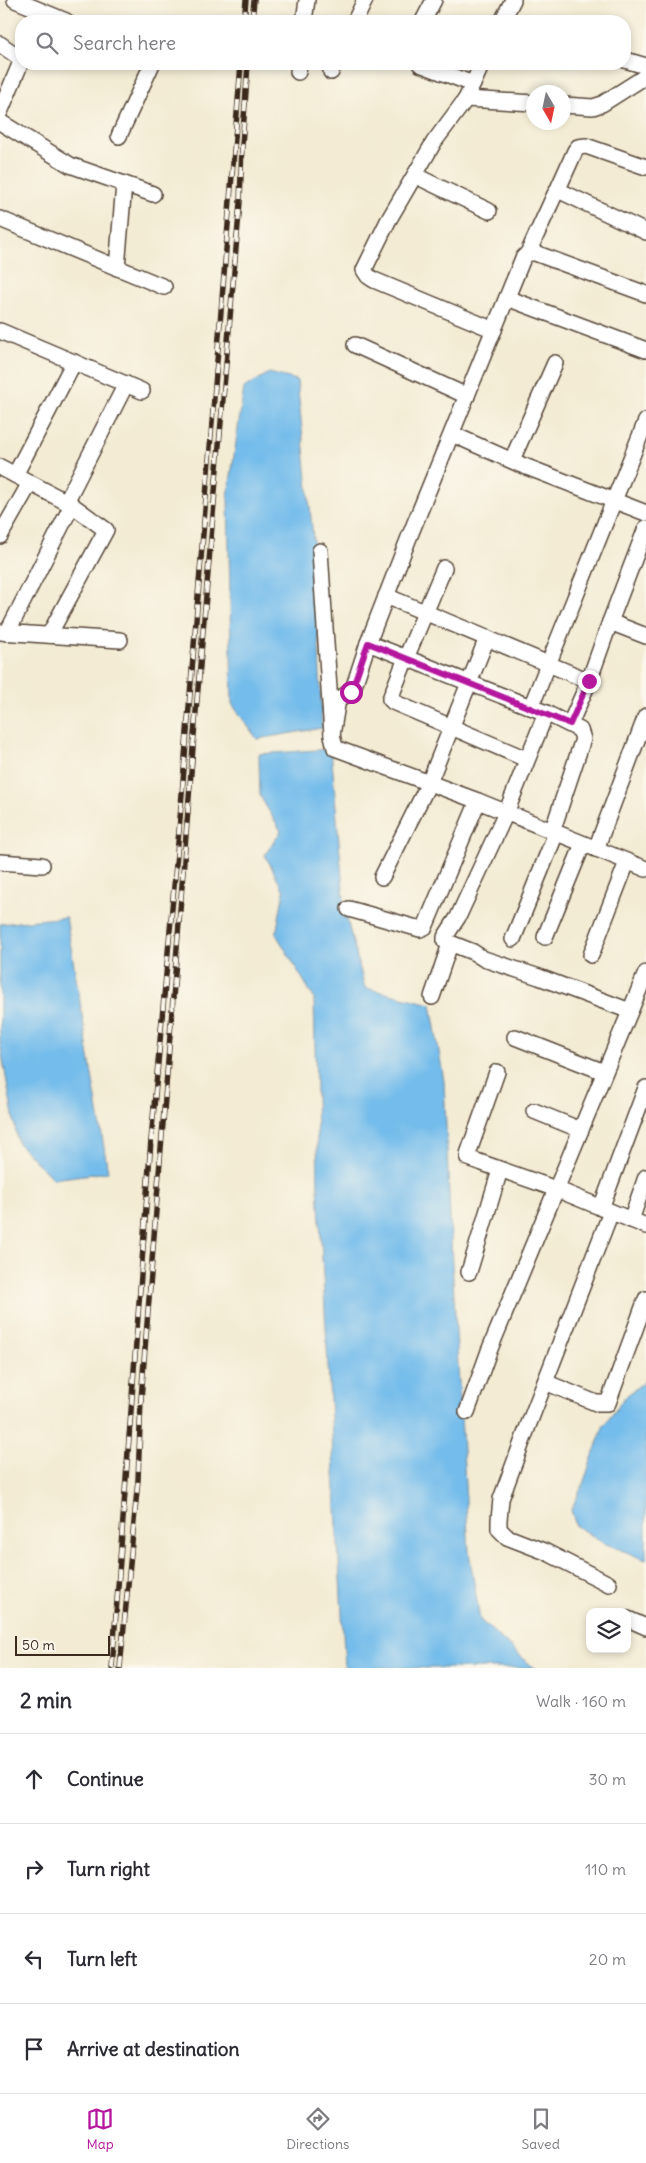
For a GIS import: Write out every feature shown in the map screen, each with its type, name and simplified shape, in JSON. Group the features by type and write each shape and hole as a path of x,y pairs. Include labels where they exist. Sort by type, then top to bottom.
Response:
{"street":[{"path":"15,0 51,15"},
{"path":"305,15 307,0"},
{"path":"358,15 365,0"},
{"path":"426,15 434,0"},
{"path":"505,15 513,0"},
{"path":"0,44 15,54"},
{"path":"631,62 646,66"},
{"path":"0,112 18,70"},
{"path":"119,136 149,70"},
{"path":"436,70 473,84"},
{"path":"479,70 466,99 434,142 416,176 388,221 364,268 364,272 374,280 494,330"},
{"path":"571,105 593,107 602,104 646,76"},
{"path":"466,99 526,103"},
{"path":"0,122 70,164 153,194"},
{"path":"332,735 338,699 353,690 386,596 523,258 528,253 575,151 581,146 586,146 646,167"},
{"path":"416,176 489,211"},
{"path":"117,268 124,184"},
{"path":"557,191 563,190 646,232"},
{"path":"0,219 164,287"},
{"path":"528,253 535,253 646,294"},
{"path":"507,298 646,350"},
{"path":"2,337 74,362 142,391"},
{"path":"355,345 467,396"},
{"path":"14,475 74,362"},
{"path":"512,460 554,363"},
{"path":"120,640 4,632 126,384"},
{"path":"531,707 646,421"},
{"path":"452,434 512,460 646,512"},
{"path":"0,467 69,503 106,531 49,636"},
{"path":"0,536 30,483"},
{"path":"570,724 589,681 646,528"},
{"path":"320,551 332,735 333,745 338,750 478,801 646,870"},
{"path":"444,568 390,697 392,701 526,760"},
{"path":"386,596 589,681"},
{"path":"610,622 646,636"},
{"path":"382,877 429,783 486,638"},
{"path":"368,643 546,713 580,730 583,739 554,832 513,939"},
{"path":"546,713 506,813 458,917 445,937 447,944 473,952 484,960 539,977 630,1011"},
{"path":"545,937 589,847 646,716"},
{"path":"349,910 420,929 425,927 478,801"},
{"path":"0,862 42,865"},
{"path":"590,955 627,862"},
{"path":"432,997 450,944"},
{"path":"467,1412 489,1351 646,973"},
{"path":"515,1037 604,1072"},
{"path":"497,1072 468,1154 470,1160 556,1189 646,1226"},
{"path":"609,1584 546,1552 507,1537 499,1529 499,1512 502,1499 606,1210 646,1088"},
{"path":"534,1111 581,1130"},
{"path":"469,1272 500,1170"},
{"path":"631,1220 646,1177"},
{"path":"545,1382 596,1404 608,1403 646,1300"},
{"path":"631,1620 646,1627"}],"water":[{"path":"269,373 297,380 316,567 322,728 257,739 232,704 228,496 244,388"},
{"path":"331,749 345,912 365,988 431,1004 444,1081 452,1263 469,1552 480,1620 534,1668 345,1668 318,1186 314,998 276,934 284,891 265,855 281,831 260,796 259,754"},
{"path":"66,917 108,1172 53,1179 18,1143 0,1044 0,924"},
{"path":"646,1380 646,1560 604,1543 576,1526 571,1510 583,1484 603,1427 625,1397"}],"railway":[{"path":"245,15 246,0"},
{"path":"253,15 254,0"},
{"path":"112,1668 151,1140 179,831 241,70"},
{"path":"120,1668 138,1480 141,1399 194,735 240,202 248,70"}],"route":[{"path":"351,692 368,643 570,724 589,681"}]}
